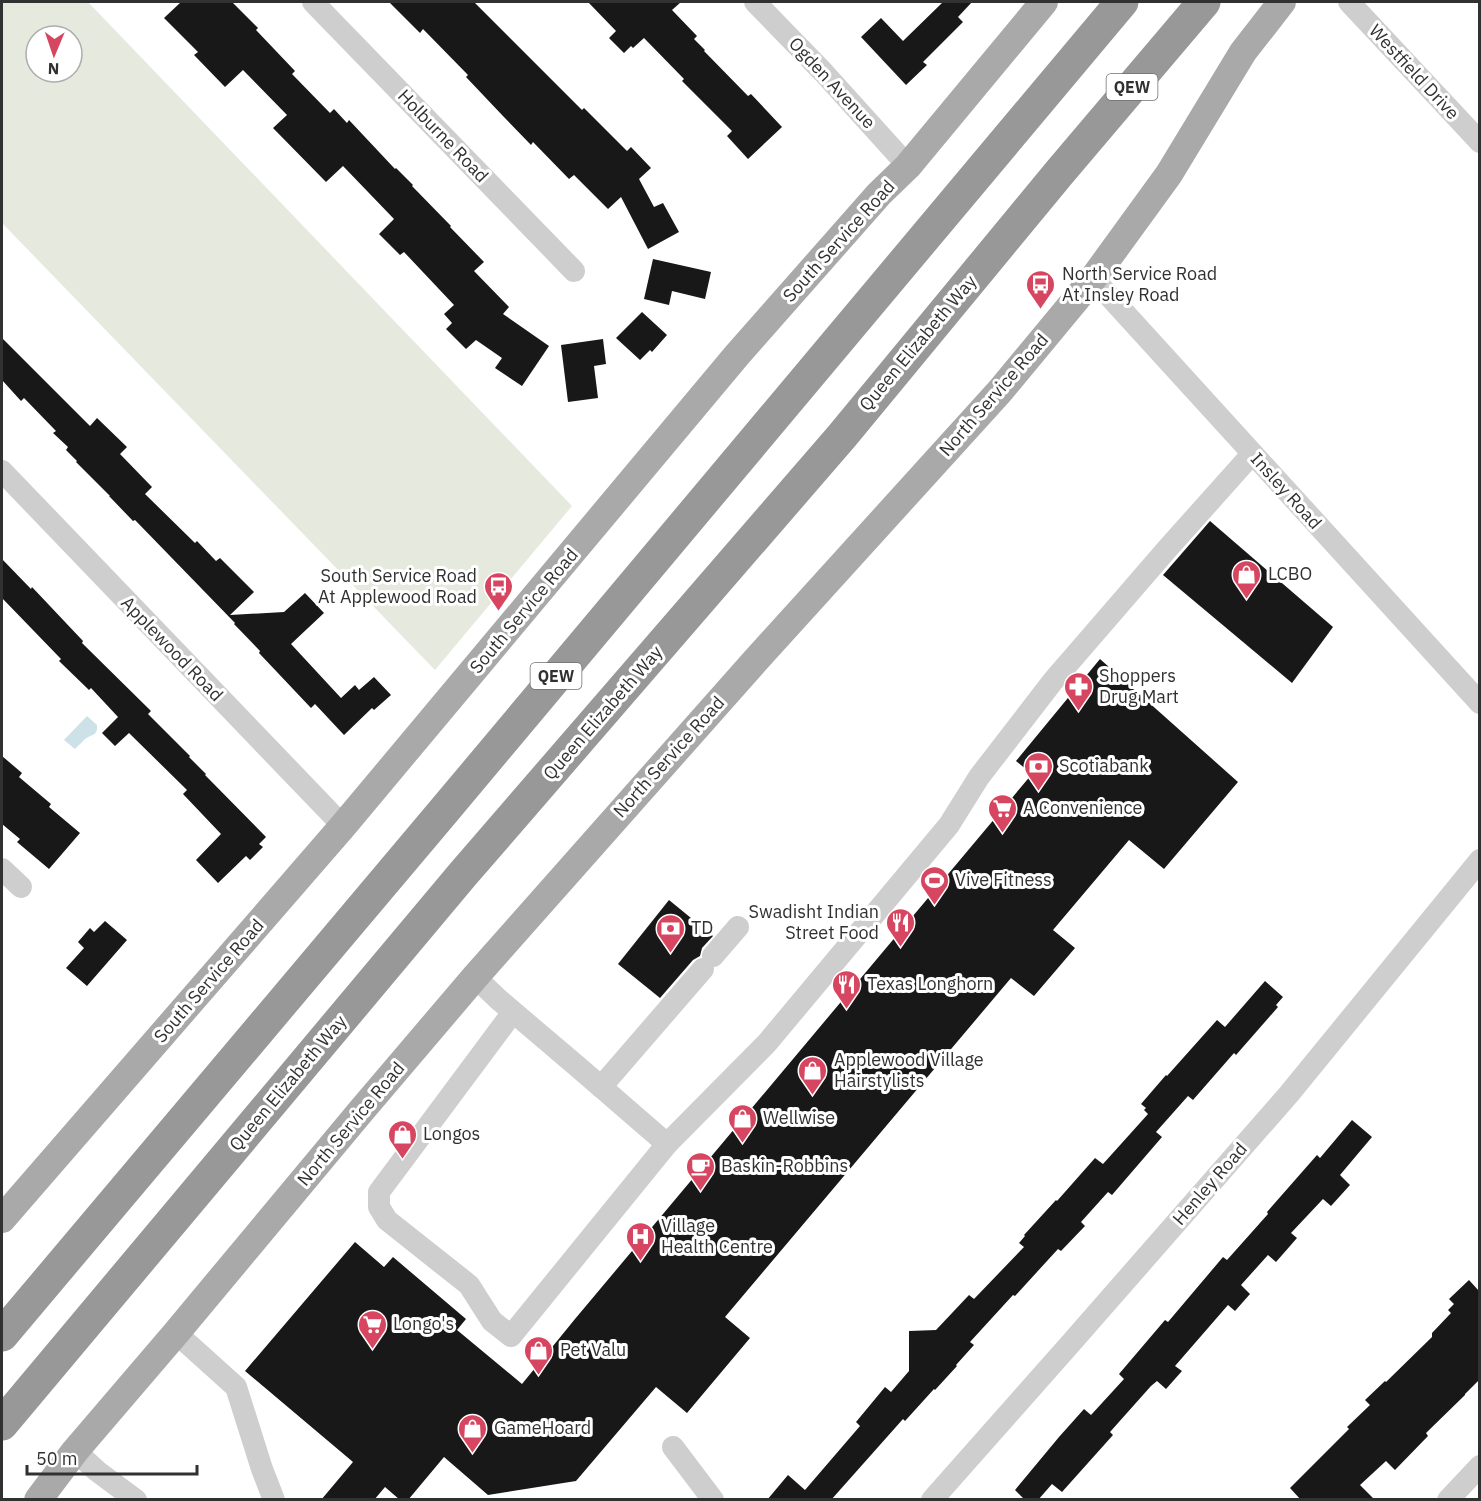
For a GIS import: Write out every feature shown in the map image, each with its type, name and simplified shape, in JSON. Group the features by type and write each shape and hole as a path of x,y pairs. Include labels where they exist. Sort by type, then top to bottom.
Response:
{"highway":[{"name":"QEW","path":"2,1335 1122,2"},
{"name":"Queen Elizabeth Way","path":"2,1424 471,865 842,436 1059,173 1204,2"}],"main road":[{"name":"South Service Road","path":"2,1219 343,826 737,355 879,194 908,166 1044,2"},
{"name":"North Service Road","path":"38,1500 75,1451 475,977 755,661 1000,391 1092,280 1169,174 1243,52 1282,2"}],"street":[{"name":"Holburne Road","path":"313,2 574,271"},
{"name":"Ogden Avenue","path":"755,2 824,73 908,166"},
{"name":"Westfield Drive","path":"1349,2 1479,142"},
{"name":"Insley Road","path":"1092,280 1479,703"},
{"path":"513,1012 379,1192 379,1208 387,1220 469,1285 492,1321 511,1336 667,1144 767,1043 949,825 979,777 1053,681 1252,454"},
{"name":"Applewood Road","path":"2,471 343,826"},
{"name":"Henley Road","path":"932,1500 1289,1094 1479,860"},
{"path":"602,1087 738,927"},
{"path":"475,977 667,1144"},
{"path":"176,1334 236,1387 274,1500"},
{"path":"673,1447 713,1500"},
{"path":"75,1451 97,1471 136,1500"},
{"path":"1448,1500 1479,1466"}],"shaded area":[{"path":"2,2 88,2 572,506 435,670 2,223"}],"water":[{"path":"87,716 97,725 97,731 75,749 64,740"}],"building":[{"path":"181,2 232,2 295,71 292,74 330,113 334,109 347,123 349,120 484,262 474,271 509,307 503,314 549,346 522,386 495,368 502,358 476,340 466,349 446,329 452,323 444,314 454,305 404,252 400,255 379,234 394,219 343,166 326,182 273,128 287,115 243,70 225,87 194,55 198,52 164,18"},
{"path":"389,2 474,2 582,110 584,108 627,151 631,147 651,168 639,179 654,207 663,203 679,232 648,249 621,197 608,209 574,175 569,179 533,142 531,145 423,29 420,33"},
{"path":"588,2 681,2 672,10 697,36 694,39 748,96 751,94 782,127 748,159 727,136 732,131 682,81 684,79 644,38 624,53 609,38 616,31"},
{"path":"943,2 972,2 958,17 963,22 923,62 927,65 906,85 861,37 881,18 903,41"},
{"path":"653,259 711,272 705,299 672,291 669,305 644,299"},
{"path":"642,312 667,335 652,352 650,350 640,360 616,338"},
{"path":"2,338 90,426 97,418 127,447 120,454 152,487 145,494 195,543 197,541 216,561 220,558 254,592 230,615 284,612 305,593 324,613 291,644 341,698 355,685 359,690 374,677 391,695 374,710 372,708 344,735 315,704 311,708 259,653 260,651 235,623 76,462 66,450 68,447 53,433 56,431 24,398 21,401 2,380"},
{"path":"603,339 606,364 594,366 598,398 568,402 561,345"},
{"name":"LCBO","path":"1210,521 1333,627 1292,683 1163,575"},
{"path":"2,559 31,589 32,587 83,641 82,643 151,711 148,714 266,837 259,844 263,847 250,860 246,856 218,883 196,860 221,834 183,794 187,790 129,733 115,746 102,733 118,717 91,688 89,690 59,661 61,659 2,598"},
{"path":"1100,659 1238,782 1164,869 1129,840 1053,930 1075,948 1034,996 1011,978 725,1317 750,1338 687,1413 656,1387 576,1481 488,1495 444,1457 408,1500 400,1500 385,1487 374,1500 321,1500 353,1462 245,1371 355,1242 384,1267 393,1257 466,1319 457,1330 522,1384 1032,774 1016,761"},
{"path":"2,756 22,773 19,777 51,804 49,807 80,833 49,869 17,842 20,839 2,824"},
{"path":"669,900 713,936 702,948 700,956 693,960 660,998 618,964"},
{"path":"105,921 127,940 87,986 66,968 84,948 78,942 90,928 94,932"},
{"path":"1265,981 1283,997 1276,1005 1278,1007 1193,1100 1188,1096 1156,1132 1162,1137 1112,1195 1108,1192 1081,1222 1085,1226 1061,1251 1058,1249 1015,1296 1013,1295 970,1342 974,1345 957,1366 905,1421 903,1419 831,1500 767,1500 788,1475 805,1490 860,1426 856,1422 885,1387 891,1392 909,1371 909,1331 936,1330 969,1295 974,1299 1024,1247 1019,1243 1024,1235 1095,1158 1103,1164 1148,1114 1144,1110 1146,1108 1141,1104 1166,1075 1217,1020 1225,1027"},
{"path":"1352,1120 1372,1137 1340,1175 1350,1185 1331,1206 1323,1199 1291,1233 1297,1238 1276,1262 1268,1255 1241,1285 1250,1294 1235,1311 1228,1305 1175,1366 1182,1371 1166,1389 1157,1381 1151,1386 1110,1432 1113,1435 1062,1492 1052,1484 1038,1500 1025,1500 1015,1490 1059,1437 1084,1409 1091,1415 1124,1379 1119,1374 1165,1320 1168,1322 1223,1257 1227,1260 1317,1155 1320,1158"},
{"path":"1469,1280 1479,1291 1479,1380 1426,1433 1428,1436 1395,1470 1386,1461 1360,1485 1375,1500 1301,1500 1290,1488 1370,1405 1365,1400 1432,1337 1432,1333 1451,1313 1448,1310 1454,1304 1449,1299"}],"place":[{"name":"North Service Road At Insley Road","path":"1041,310"},
{"name":"LCBO","path":"1247,600"},
{"name":"South Service Road At Applewood Road","path":"498,612"},
{"name":"Shoppers Drug Mart","path":"1078,712"},
{"name":"Scotiabank","path":"1038,792"},
{"name":"A Convenience","path":"1002,834"},
{"name":"Vive Fitness","path":"934,906"},
{"name":"Swadisht Indian Street Food","path":"900,948"},
{"name":"TD","path":"670,954"},
{"name":"Texas Longhorn","path":"846,1010"},
{"name":"Applewood Village Hairstylists","path":"813,1096"},
{"name":"Wellwise","path":"742,1144"},
{"name":"Longos","path":"402,1160"},
{"name":"Baskin-Robbins","path":"700,1192"},
{"name":"Village Health Centre","path":"640,1262"},
{"name":"Longo's","path":"372,1350"},
{"name":"Pet Valu","path":"539,1376"},
{"name":"GameHoard","path":"473,1454"}]}
